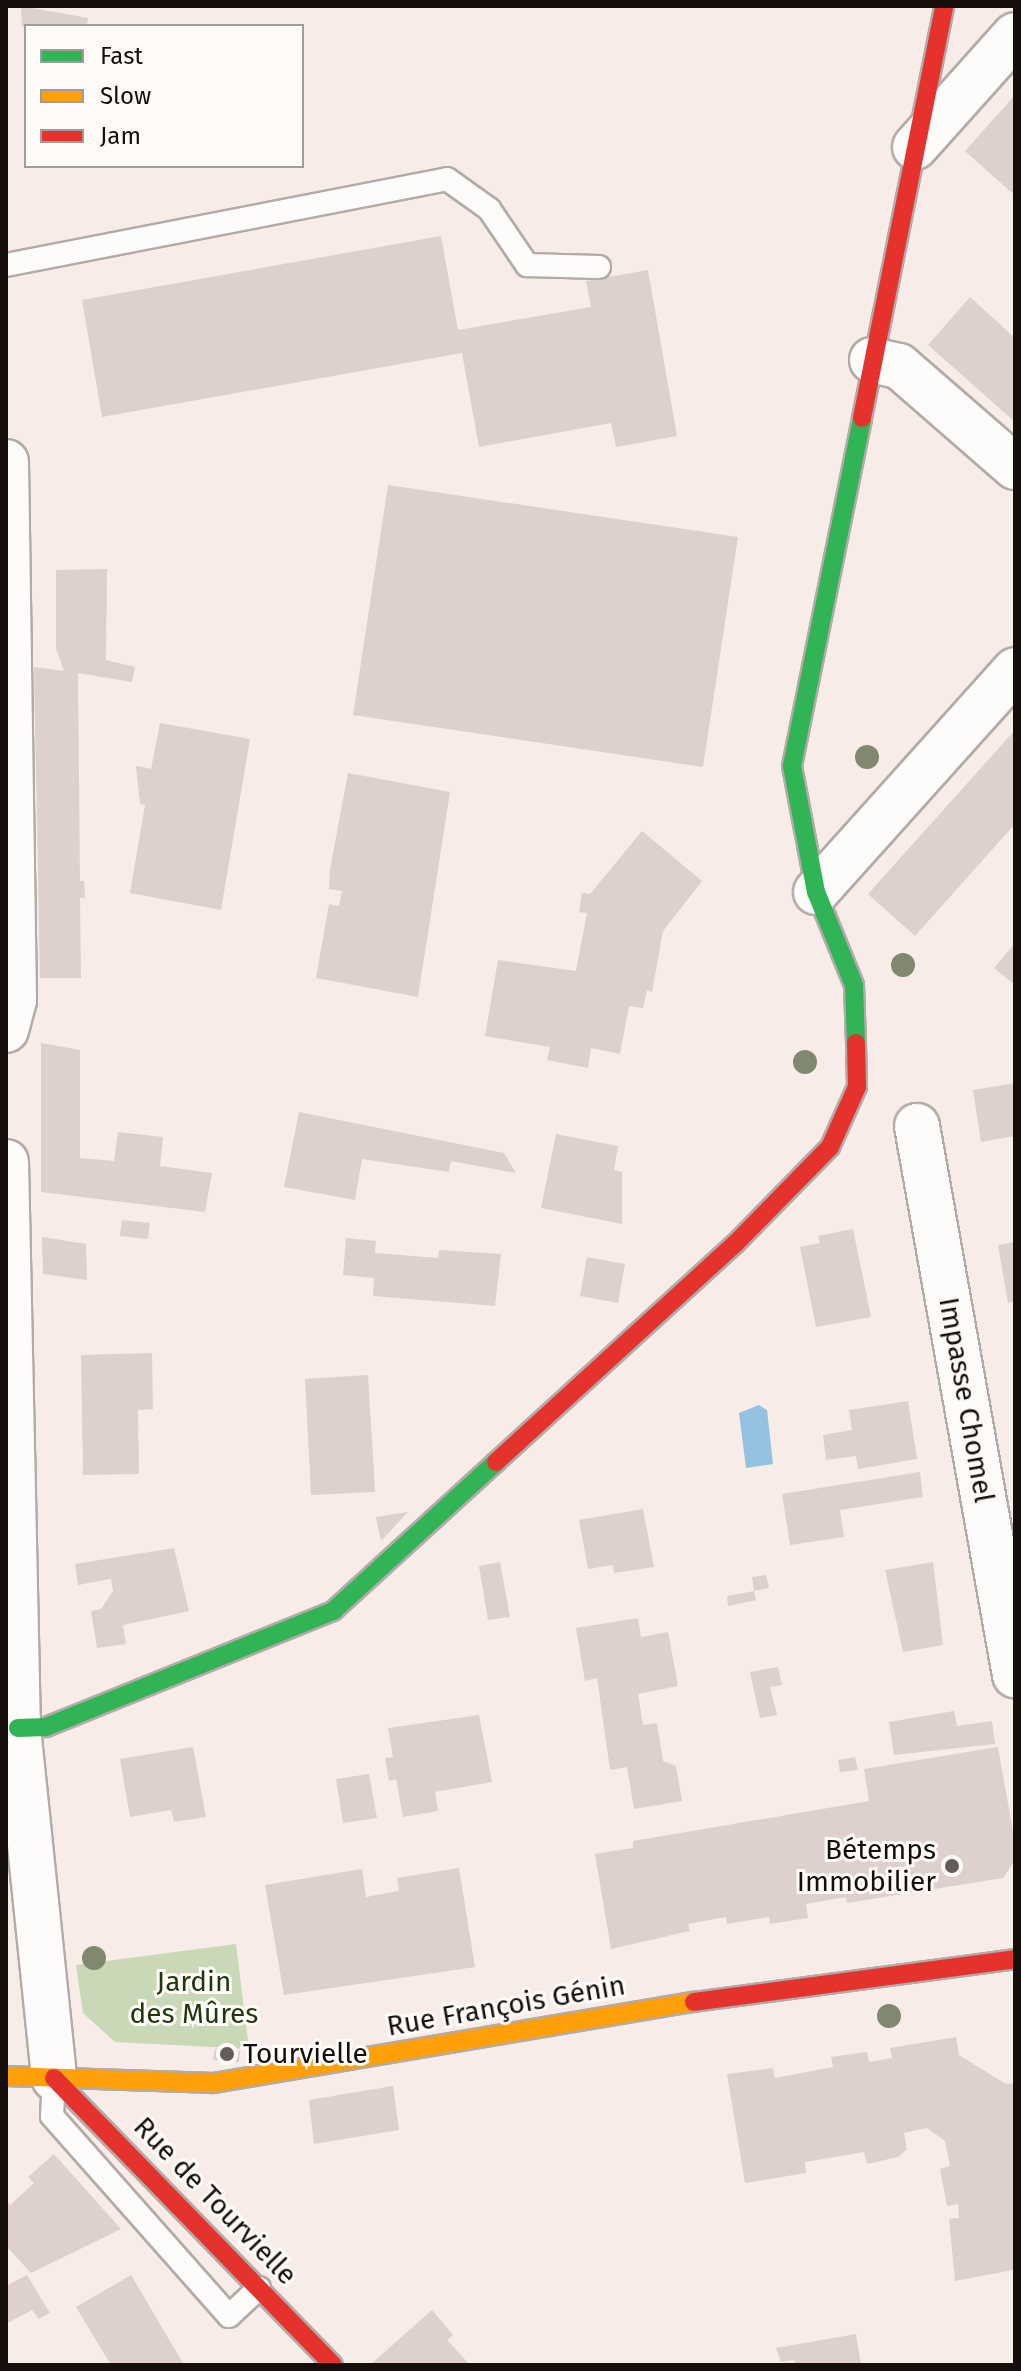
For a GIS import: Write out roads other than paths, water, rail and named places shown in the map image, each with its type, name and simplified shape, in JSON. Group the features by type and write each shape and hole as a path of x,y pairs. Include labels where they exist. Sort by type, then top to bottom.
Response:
{"street":[{"path":"18,1728 46,1727 333,1611 735,1244 830,1147 857,1087 854,985 816,892 792,766 944,6"},
{"path":"915,147 1015,35"},
{"path":"872,360 899,366 1015,467"},
{"path":"6,462 14,989 6,1030"},
{"path":"816,892 1015,670"},
{"name":"Impasse Chomel","path":"917,1126 1015,1675"},
{"path":"6,1162 18,1728 54,2078"},
{"name":"Rue François Génin","path":"6,2076 213,2083 741,1994 879,1981 1015,1959"},
{"name":"Rue de Tourvielle","path":"54,2078 333,2365"}],"lane":[{"path":"6,265 447,179 489,209 527,265 599,267"},
{"path":"54,2078 52,2116 229,2316 259,2288"}],"water":[{"path":"759,1405 767,1410 773,1464 746,1468 739,1413"}],"place":[{"name":"Bétemps Immobilier","path":"952,1866"},
{"name":"Tourvielle","path":"227,2054"}],"park label":[{"name":"Jardin des Mûres","path":"194,1998"}]}
